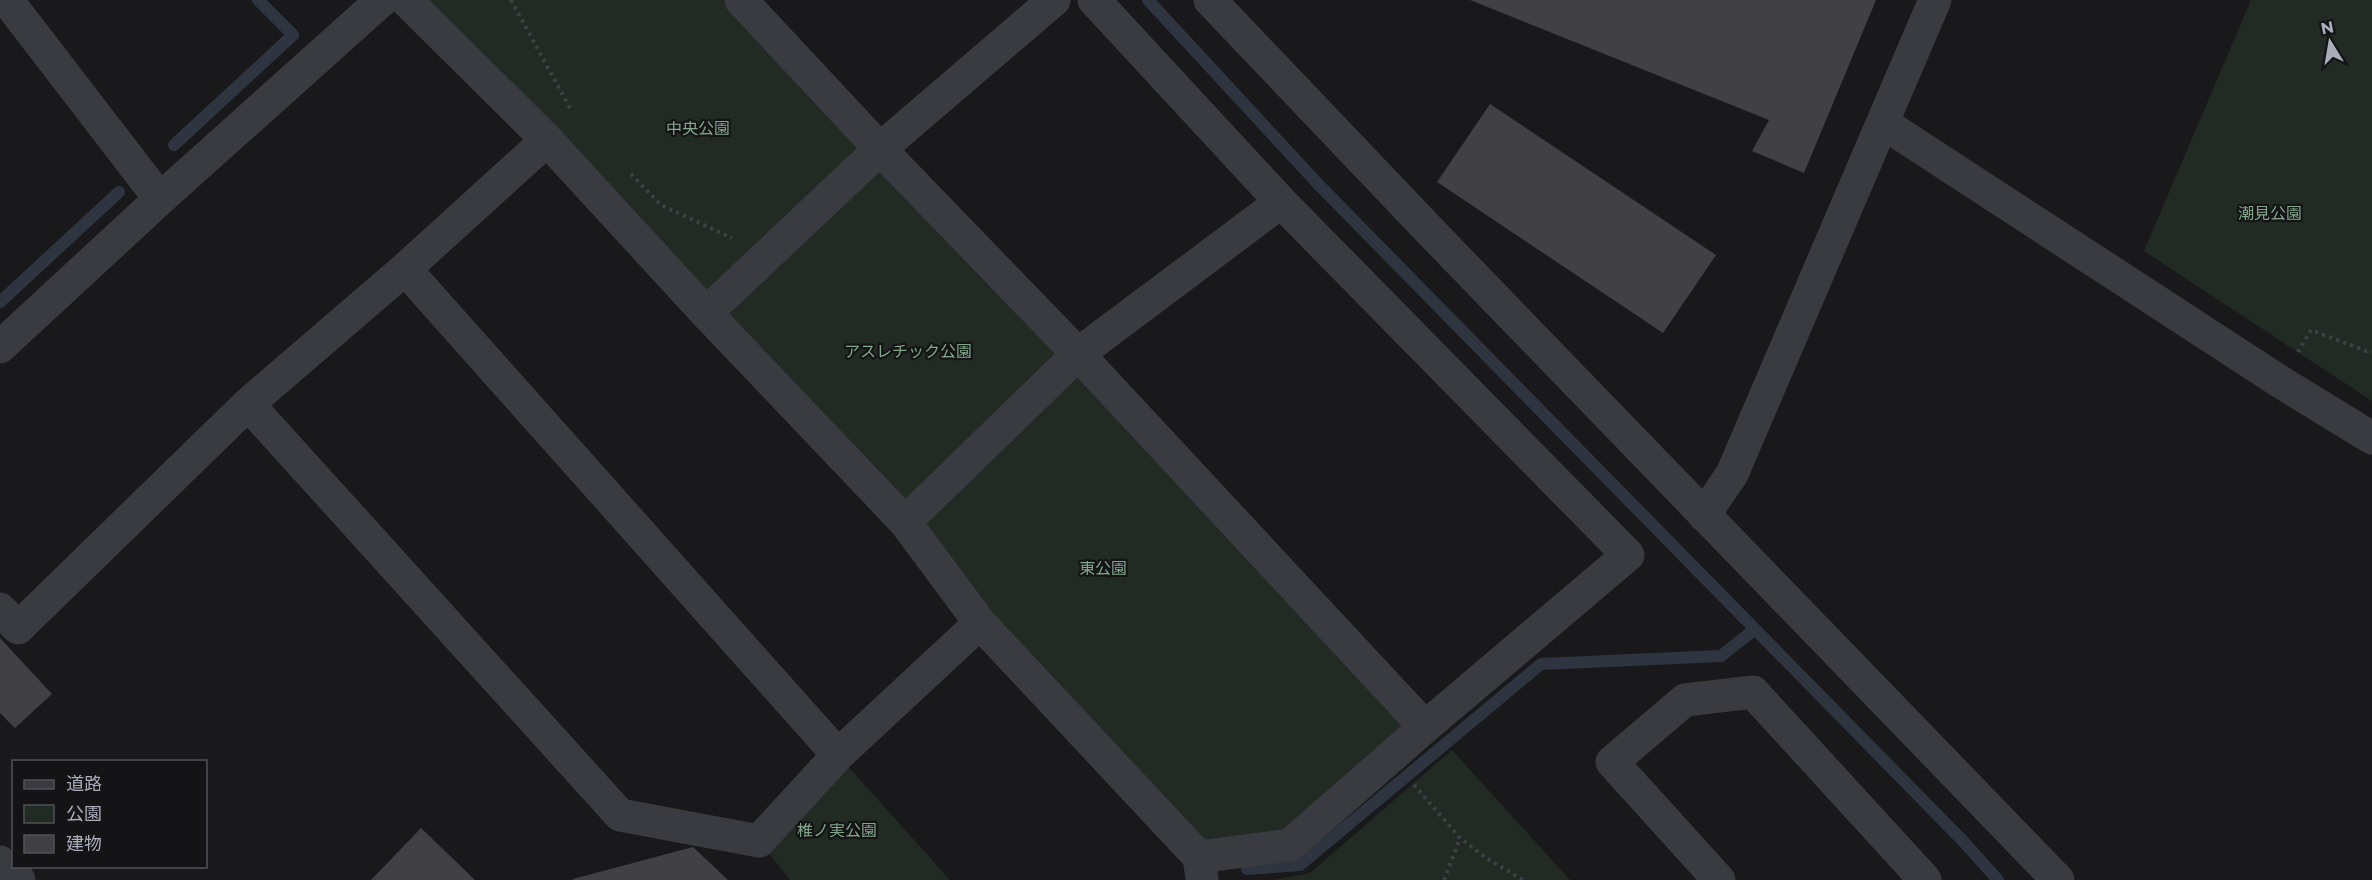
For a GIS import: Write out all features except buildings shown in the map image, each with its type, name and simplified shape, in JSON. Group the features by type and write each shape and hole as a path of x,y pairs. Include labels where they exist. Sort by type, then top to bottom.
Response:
{"street":[{"path":"7,0 160,199"},
{"path":"0,346 382,0"},
{"path":"406,0 547,140 706,314 905,522 980,623 1201,869 1290,845 1628,555 1281,202 1094,0"},
{"path":"741,0 880,149 1078,354 1425,727"},
{"path":"706,314 880,149 1054,0"},
{"path":"1210,0 2058,880"},
{"path":"1704,515 1732,474 1935,0"},
{"path":"1882,123 2279,381 2372,438"},
{"path":"0,609 18,628 248,404 405,269 547,140"},
{"path":"905,522 1078,354 1281,202"},
{"path":"405,269 838,754"},
{"path":"248,404 620,815 759,842 838,754 980,623"},
{"path":"1719,880 1612,762 1685,700 1753,692 1925,880"},
{"path":"0,862 19,880"}],"path":[{"path":"511,0 574,115"},
{"path":"629,172 661,205 736,240 763,259"},
{"path":"2279,381 2311,330 2366,351 2372,351"},
{"path":"1428,801 1460,838 1486,858 1523,880"},
{"path":"1444,880 1460,838"}],"green space":[{"path":"406,0 741,0 1425,727 1290,845 1199,857"},
{"name":"潮見公園","path":"2251,0 2372,0 2372,401 2144,251"},
{"path":"1452,750 1570,880 1274,880 1310,873"},
{"name":"椎ノ実公園","path":"838,755 950,880 790,880 759,841"}],"waterway":[{"path":"174,145 293,35 258,0"},
{"path":"1148,0 1318,184 1963,841 1998,880"},
{"path":"0,302 119,192"},
{"path":"1247,869 1300,865 1541,664 1721,656 1755,629"}],"park label":[{"name":"中央公園","path":"698,128"},
{"name":"アスレチック公園","path":"908,351"},
{"name":"東公園","path":"1103,568"}]}
